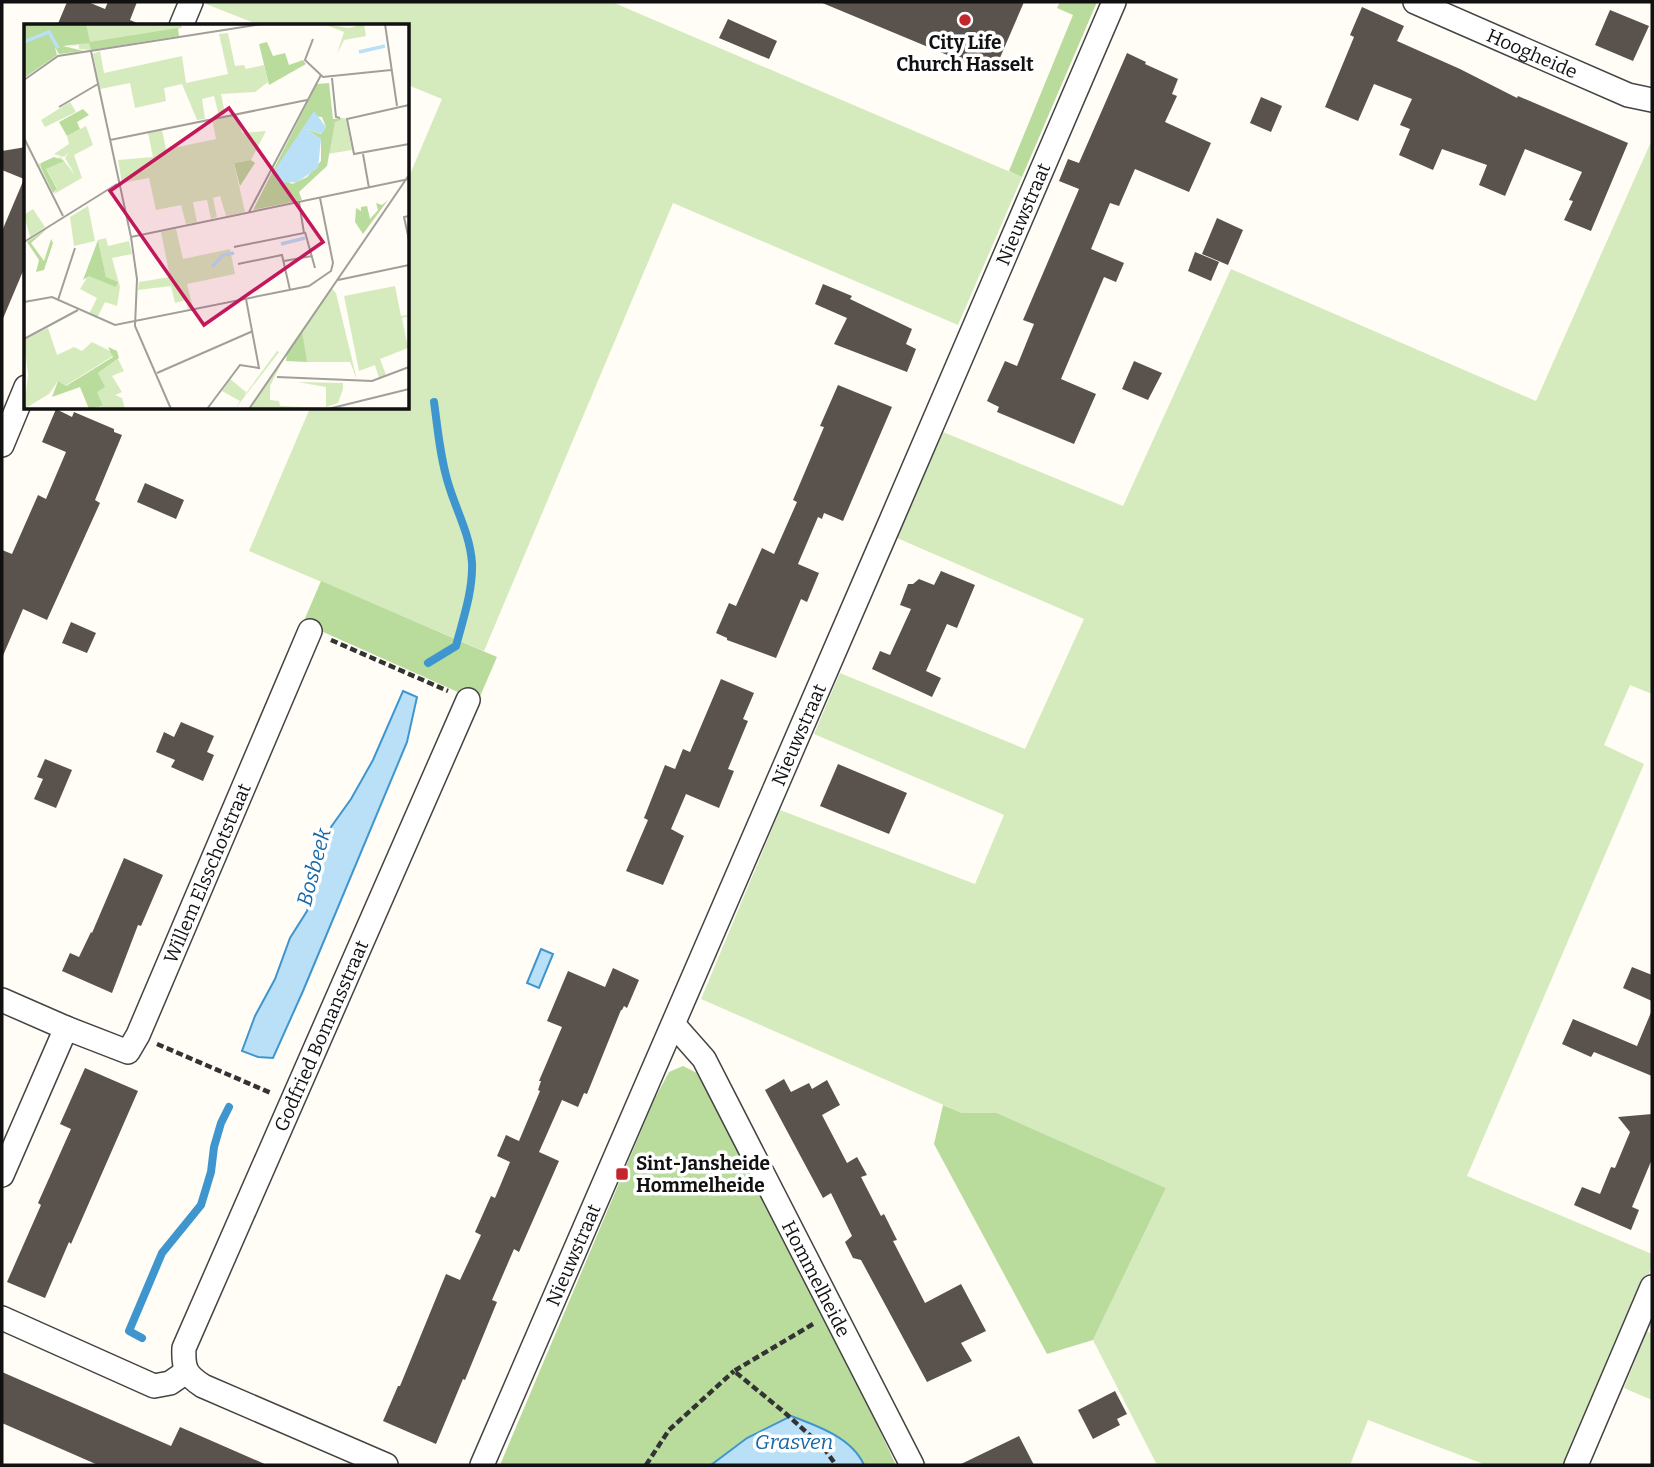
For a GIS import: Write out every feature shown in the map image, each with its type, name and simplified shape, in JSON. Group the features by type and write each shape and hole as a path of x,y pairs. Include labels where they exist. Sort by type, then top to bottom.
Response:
{"street":[{"path":"182,24 191,2"},
{"name":"Nieuwstraat","path":"482,1465 1114,2"},
{"name":"Hoogheide","path":"1415,2 1628,95 1652,100"},
{"path":"2,445 24,392"},
{"name":"Willem Elsschotstraat","path":"2,1000 128,1052 138,1035 310,631"},
{"name":"Godfried Bomansstraat","path":"186,1372 184,1348 468,700"},
{"name":"Hommelheide","path":"674,1025 705,1059 912,1465"},
{"path":"2,1175 66,1028"},
{"path":"1576,1465 1652,1287"},
{"path":"2,1318 154,1386 170,1383 186,1372 203,1386 386,1465"}],"path":[{"path":"310,631 468,700"},
{"path":"646,1465 669,1430 734,1371 834,1312"},
{"path":"734,1371 823,1447 835,1465"}],"green space":[{"path":"612,2 1022,177 958,325 673,203 484,651 249,551 309,410 410,410 410,174 442,99 410,86 410,24 257,24 206,4"},
{"path":"1060,2 1097,2 1022,177 1009,171 1073,15 1057,8"},
{"path":"1650,144 1652,694 1630,685 1604,745 1644,764 1467,1176 1652,1254 1652,1267 1565,1465 1486,1465 1368,1420 1350,1465 1157,1465 1093,1340 1166,1188 997,1113 962,1113 701,999 780,810 975,884 1004,815 814,734 840,673 1025,749 1084,619 897,538 943,432 1123,506 1231,269 1536,401"},
{"path":"321,581 497,657 478,701 303,623"},
{"path":"683,1066 699,1074 896,1465 864,1465 851,1447 842,1440 791,1416 747,1438 711,1465 500,1465 655,1098 669,1072"},
{"path":"943,1105 962,1113 997,1113 1166,1188 1093,1340 1047,1354 934,1144"},
{"path":"1647,1331 1652,1334 1652,1400 1624,1388"}],"water":[{"path":"403,691 417,697 407,742 303,991 273,1058 258,1057 242,1051 255,1016 275,979 290,938 307,911 331,827 373,760"},
{"path":"541,949 553,954 539,988 527,983"},
{"name":"Grasven","path":"791,1416 843,1440 864,1465 711,1465 747,1438"}],"building":[{"path":"67,2 88,2 105,9 108,2 137,2 130,20 139,24 58,24"},
{"name":"City Life Church Hasselt","path":"820,2 1024,2 993,74"},
{"path":"1362,7 1404,26 1397,41 1517,98 1518,96 1628,143 1591,231 1564,220 1573,201 1569,200 1582,172 1525,149 1505,196 1479,185 1487,165 1442,149 1433,170 1399,155 1410,129 1400,125 1412,99 1374,84 1358,121 1325,107 1354,37 1350,35"},
{"path":"1610,10 1649,26 1633,61 1595,45"},
{"path":"728,19 777,41 769,59 719,38"},
{"path":"1127,53 1178,79 1172,94 1177,96 1165,122 1211,143 1189,192 1135,169 1119,206 1110,203 1091,249 1124,263 1116,282 1104,277 1061,379 1096,394 1074,444 997,412 999,407 987,401 1005,361 1017,366 1034,324 1023,320 1079,189 1059,181 1068,159 1079,163"},
{"path":"1261,97 1282,106 1271,132 1250,123"},
{"path":"24,147 24,179 2,170 2,151"},
{"path":"24,179 24,269 2,321 2,231"},
{"path":"1217,218 1243,230 1228,265 1202,254"},
{"path":"1195,252 1219,262 1211,281 1188,271"},
{"path":"823,284 852,296 850,299 912,329 906,344 916,349 907,372 834,344 847,318 815,304"},
{"path":"1134,361 1162,373 1148,400 1122,389"},
{"path":"838,385 892,407 843,521 824,513 822,519 818,517 798,564 819,573 807,602 801,599 776,658 727,640 716,633 729,603 736,606 762,548 774,554 797,502 793,500 824,427 820,426"},
{"path":"56,410 72,417 74,412 122,435 95,500 100,503 47,620 23,609 2,658 2,550 12,554 38,495 46,499 66,452 42,442"},
{"path":"145,483 184,500 176,519 137,502"},
{"path":"941,571 975,585 957,628 947,624 926,671 941,678 932,697 872,669 880,651 890,655 911,609 900,605 908,584 919,579 934,585"},
{"path":"71,622 96,633 87,653 62,643"},
{"path":"721,679 754,693 743,719 748,721 728,769 734,771 719,808 686,794 671,829 684,836 663,885 626,871 648,820 644,818 665,765 675,769 683,749 690,752"},
{"path":"181,722 214,736 207,752 214,755 203,781 171,767 175,760 156,752 164,732 174,737"},
{"path":"45,759 72,770 56,808 34,799 43,779 37,777"},
{"path":"838,764 907,793 889,834 820,806"},
{"path":"124,858 163,875 141,926 138,925 112,993 62,971 70,953 79,957"},
{"path":"1632,967 1652,975 1652,1001 1623,988"},
{"path":"613,968 639,980 627,1008 624,1006 621,1010 587,1094 584,1093 578,1107 562,1100 539,1152 559,1161 519,1252 514,1249 492,1300 497,1302 436,1444 383,1421 446,1274 460,1280 481,1235 475,1232 491,1196 495,1198 510,1162 497,1156 506,1135 519,1141 540,1091 539,1081 562,1027 547,1021 568,971 605,987"},
{"path":"1652,1010 1652,1076 1594,1052 1591,1057 1562,1044 1573,1019 1637,1046"},
{"path":"85,1068 138,1091 45,1298 7,1282 71,1129 60,1124"},
{"path":"784,1079 791,1092 809,1083 812,1089 827,1080 840,1105 822,1115 847,1163 857,1157 867,1175 861,1177 881,1216 884,1214 897,1240 893,1241 925,1303 961,1284 986,1331 961,1343 972,1361 927,1382 861,1260 853,1258 845,1242 852,1236 831,1193 823,1198 765,1090"},
{"path":"1652,1114 1652,1159 1632,1207 1639,1210 1631,1230 1574,1205 1582,1187 1600,1194 1611,1167 1615,1168 1630,1132 1618,1117"},
{"path":"2,1372 171,1446 180,1427 267,1465 98,1465 2,1423"},
{"path":"1115,1391 1127,1414 1117,1419 1120,1425 1093,1439 1078,1410"},
{"path":"1019,1436 1034,1465 959,1465"}],"waterway":[{"name":"Bosbeek","path":"428,663 456,646 472,573 469,543 443,465 434,402"},
{"name":"Bosbeek","path":"142,1338 129,1331 162,1253 201,1205 211,1172 214,1147 229,1107"}],"place":[{"name":"City Life Church Hasselt","path":"965,20"},
{"name":"Sint-Jansheide Hommelheide","path":"622,1174"}]}
